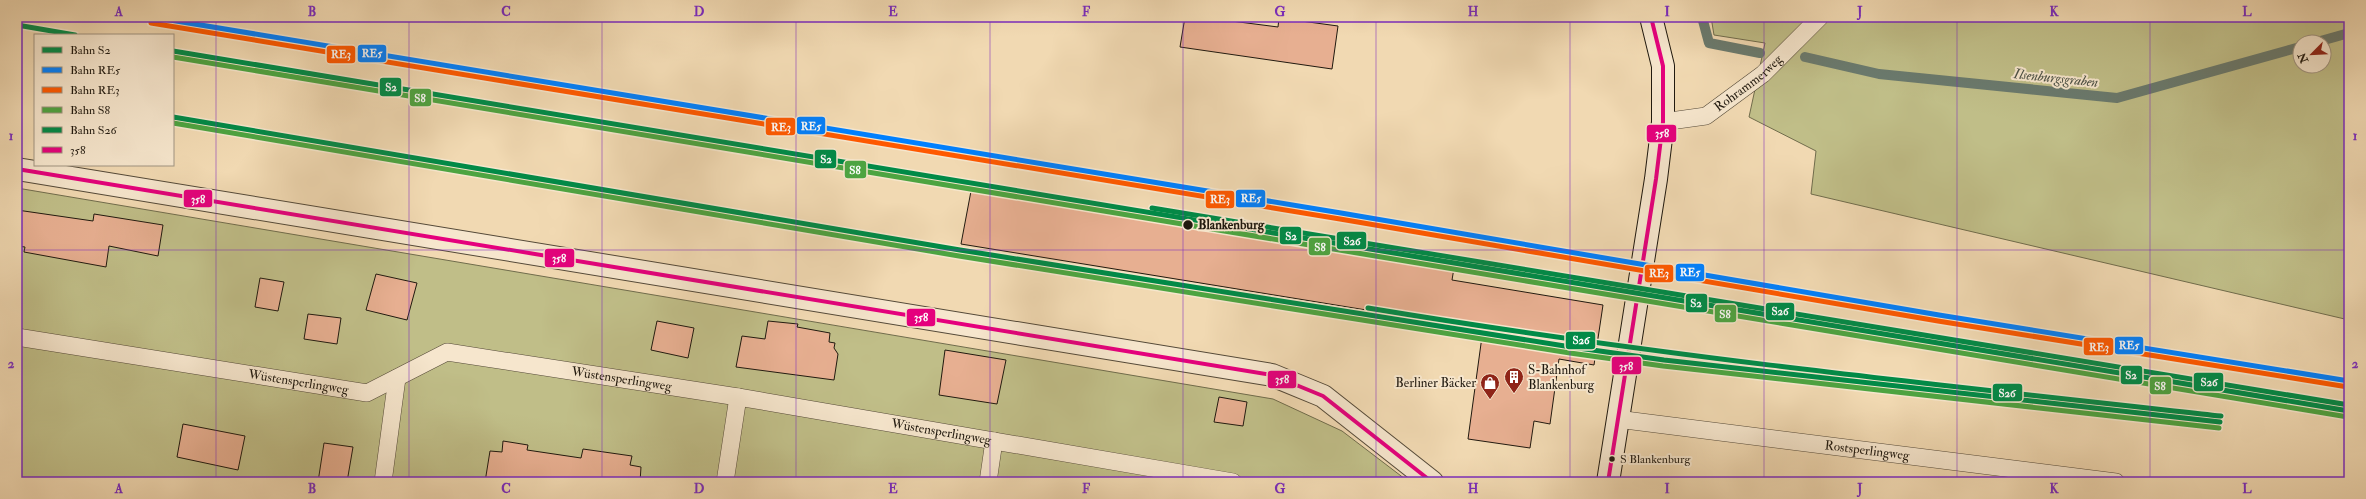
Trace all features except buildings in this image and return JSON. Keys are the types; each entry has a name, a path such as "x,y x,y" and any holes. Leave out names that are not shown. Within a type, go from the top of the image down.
{"street":[{"path":"1608,482 1656,179 1662,122 1663,66 1651,17"},
{"path":"17,169 1272,375 1323,396 1432,482"}],"lane":[{"name":"Rohrammerweg","path":"1662,122 1706,116 1763,74 1820,17"},
{"name":"Wüstensperlingweg","path":"17,337 367,393 447,352 738,397 1233,482"},
{"path":"383,482 397,378"},
{"path":"725,482 738,397"},
{"name":"Rostsperlingweg","path":"1618,419 2116,482"},
{"path":"988,482 994,441"}],"shaded area":[{"path":"1711,17 2349,17 2349,320 1811,194 1816,151 1749,117 1765,43 1714,35"},
{"path":"17,188 1273,399 1342,431 1409,482 17,482"}],"waterway":[{"name":"Ilsenburgsgraben","path":"1702,17 1709,43 1760,53"},
{"name":"Ilsenburgsgraben","path":"2332,38 2349,33"},
{"name":"Ilsenburgsgraben","path":"1805,57 1879,74 2117,98 2292,49"}],"rail line":[{"name":"RE5","path":"152,17 1341,213 1939,315 2349,381"},
{"name":"RE3","path":"151,23 1340,219 1938,321 2348,387"},
{"name":"S2","path":"17,25 69,34"},
{"name":"S2","path":"174,51 2349,411"},
{"name":"S8","path":"174,57 2348,417"},
{"name":"S2","path":"174,117 960,250 1571,347 1664,360 2220,422"},
{"name":"S8","path":"174,123 959,256 1570,353 1663,366 2219,428"},
{"name":"S26","path":"1152,208 2349,405"},
{"name":"S26","path":"1368,308 1474,325 1687,355 1900,381 2221,416"}],"transit line":[{"name":"358","path":"1608,482 1656,179 1663,122 1663,66 1651,17"},
{"name":"358","path":"17,169 1272,375 1323,396 1432,482"}],"place":[{"name":"Blankenburg","path":"1188,225"},
{"name":"S-Bahnhof Blankenburg","path":"1514,394"},
{"name":"Berliner Bäcker","path":"1490,400"},
{"name":"S Blankenburg","path":"1612,459"}]}
